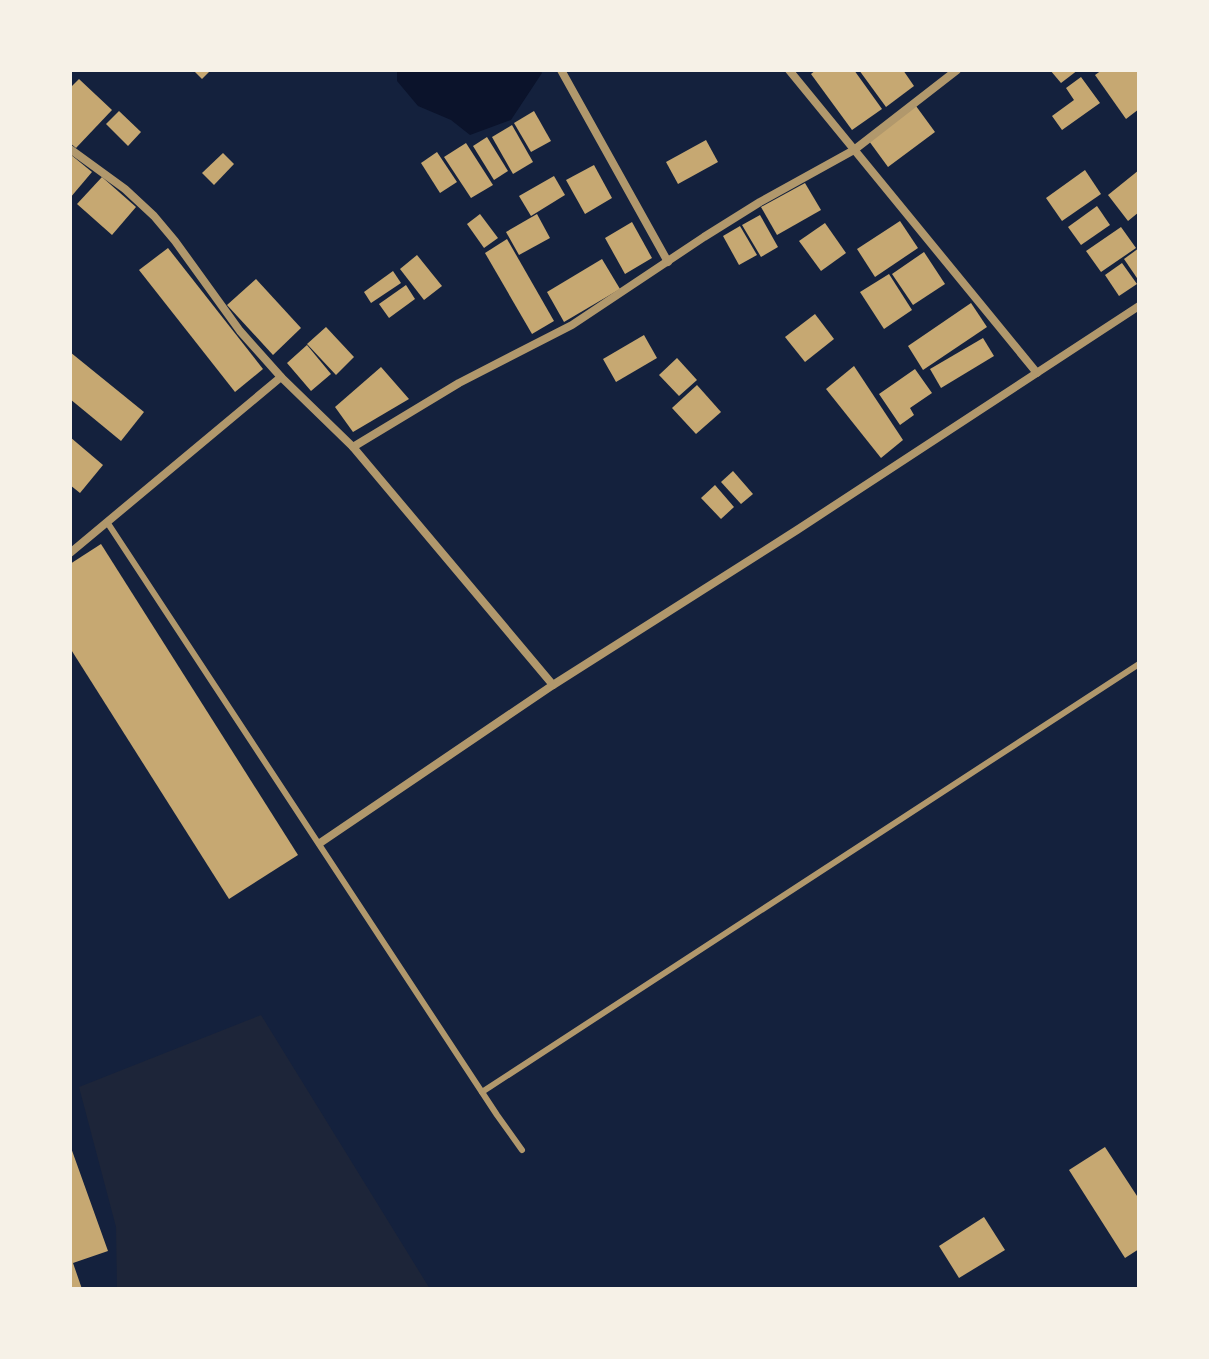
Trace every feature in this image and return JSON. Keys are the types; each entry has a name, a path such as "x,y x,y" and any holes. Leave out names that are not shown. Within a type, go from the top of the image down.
{"street":[{"path":"561,70 668,262"},
{"path":"789,70 1037,373"},
{"path":"353,447 459,383 572,325 760,202 854,150 957,70"},
{"path":"70,149 125,189 154,216 224,312 281,377 353,447 553,685"},
{"path":"320,843 553,685 1139,306"},
{"path":"70,553 281,377"}],"lane":[{"path":"107,522 522,1150"},
{"path":"482,1092 1139,664"}],"shaded area":[{"path":"397,70 540,70 542,73 511,120 470,135 451,120 418,106 397,81"},
{"path":"261,1015 430,1289 117,1289 116,1227 79,1087"}],"building":[{"path":"193,70 211,70 202,79"},
{"path":"816,70 854,70 882,109 852,130 811,74"},
{"path":"859,70 903,70 914,86 886,107"},
{"path":"1050,70 1078,70 1061,83"},
{"path":"1102,70 1139,70 1139,109 1126,119 1095,75"},
{"path":"1081,77 1100,103 1062,130 1052,116 1074,100 1066,88"},
{"path":"79,79 112,110 76,148 70,143 70,88"},
{"path":"916,106 935,132 888,167 869,141"},
{"path":"119,111 141,132 128,146 106,124"},
{"path":"534,111 551,141 531,152 514,123"},
{"path":"512,125 533,162 513,174 492,137"},
{"path":"487,137 508,171 494,180 473,146"},
{"path":"706,140 718,162 678,184 666,162"},
{"path":"466,143 493,185 471,198 444,157"},
{"path":"437,152 457,182 440,193 421,163"},
{"path":"223,153 234,164 214,185 202,173"},
{"path":"70,154 92,172 70,198"},
{"path":"594,165 612,198 585,214 566,180"},
{"path":"1085,170 1101,194 1062,221 1046,198"},
{"path":"1139,170 1139,212 1128,221 1108,195"},
{"path":"554,176 565,195 531,216 519,196"},
{"path":"102,177 136,207 112,235 77,204"},
{"path":"805,183 821,210 777,235 761,207"},
{"path":"1097,206 1110,225 1081,245 1068,227"},
{"path":"480,214 498,238 484,248 467,224"},
{"path":"537,214 550,238 519,255 506,232"},
{"path":"760,215 778,247 761,257 742,225"},
{"path":"900,221 918,248 875,277 857,249"},
{"path":"632,222 652,258 625,274 605,238"},
{"path":"825,223 846,253 821,271 799,241"},
{"path":"740,226 757,255 739,265 723,236"},
{"path":"1121,227 1136,248 1101,272 1086,251"},
{"path":"507,239 554,321 532,334 485,253"},
{"path":"168,248 263,369 235,392 139,270"},
{"path":"1139,248 1139,281 1124,259"},
{"path":"924,252 945,284 913,305 892,274"},
{"path":"417,255 442,286 424,300 400,269"},
{"path":"602,259 620,289 564,322 547,292"},
{"path":"1122,263 1137,284 1119,296 1105,275"},
{"path":"393,271 401,283 371,303 364,292"},
{"path":"889,274 912,310 884,329 860,292"},
{"path":"256,279 301,328 273,355 227,305"},
{"path":"406,285 415,299 389,318 379,304"},
{"path":"971,303 987,327 923,370 908,346"},
{"path":"815,314 834,339 805,362 785,337"},
{"path":"326,327 354,357 336,375 307,344"},
{"path":"644,335 657,358 616,382 603,359"},
{"path":"983,338 994,356 941,388 930,369"},
{"path":"307,345 331,374 311,391 287,363"},
{"path":"70,352 144,412 121,441 70,399"},
{"path":"677,358 697,380 679,396 659,375"},
{"path":"854,366 903,440 881,458 826,389"},
{"path":"381,367 409,399 353,432 335,407"},
{"path":"915,369 932,393 910,408 914,415 900,425 879,394"},
{"path":"697,385 721,412 696,434 672,408"},
{"path":"70,437 103,465 80,493 70,485"},
{"path":"733,471 753,494 741,504 721,482"},
{"path":"715,485 734,507 721,519 701,498"},
{"path":"101,544 298,855 229,899 70,648 70,564"},
{"path":"70,1145 108,1251 73,1263 82,1289 70,1289"},
{"path":"1105,1147 1139,1199 1139,1249 1125,1258 1069,1170"},
{"path":"984,1217 1005,1250 959,1278 939,1246"}]}
